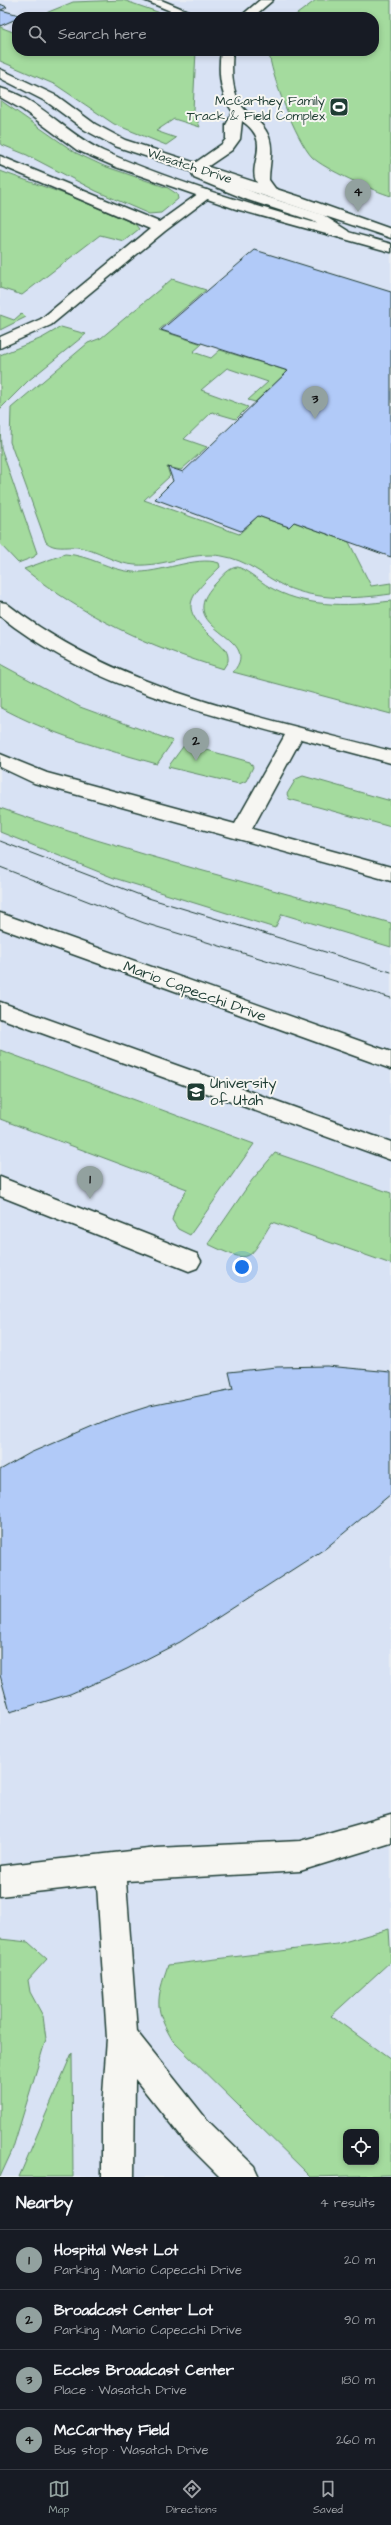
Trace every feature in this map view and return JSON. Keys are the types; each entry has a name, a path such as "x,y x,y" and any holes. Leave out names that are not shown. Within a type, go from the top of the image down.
{"street":[{"path":"150,0 182,12"},
{"path":"252,12 267,0"},
{"path":"227,56 226,76 229,90 239,113 258,126 262,138 266,160 262,180 270,191"},
{"name":"Wasatch Drive","path":"0,73 52,99 90,127 120,143 270,191 391,234"},
{"name":"Wasatch Drive","path":"0,92 28,107 82,146 121,164 241,206 391,248"},
{"path":"239,113 233,126 233,139 227,147 197,168 199,175 253,197 318,218 343,234"},
{"path":"0,160 160,228"},
{"path":"0,343 46,322 160,228 207,194"},
{"path":"0,607 49,642 127,681 203,707 391,757"},
{"path":"240,833 296,732"},
{"path":"0,760 41,778 391,874"},
{"name":"Mario Capecchi Drive","path":"0,920 391,1061"},
{"path":"0,1010 391,1151"},
{"path":"0,1186 189,1261"},
{"path":"0,1881 111,1867 157,1863 300,1856 391,1829"},
{"path":"111,1867 115,1958 122,2038 118,2109 118,2177"},
{"path":"122,2038 197,2132 242,2177"}],"shaded area":[{"name":"University of Utah","path":"0,0 391,0 391,2177 0,2177"}],"green space":[{"path":"123,0 158,12 48,12 73,2"},
{"name":"McCarthey Family Track & Field Complex","path":"316,0 391,0 391,196 362,185 318,162 312,157 299,136 285,106 270,56 379,56 379,12 300,12"},
{"path":"0,27 12,32 12,56 196,56 193,110 200,127 174,119 156,131 176,138 166,145 114,124 56,85 0,61"},
{"path":"0,100 76,153 104,166 168,188 177,194 178,199 161,213 149,214 96,191 27,155 0,144"},
{"path":"0,171 70,196 135,224 139,229 124,241 100,235 22,295 0,288"},
{"path":"172,279 206,290 159,330 202,344 193,352 211,358 220,350 288,371 255,402 248,400 268,382 227,368 201,390 248,407 236,419 212,412 184,439 207,447 181,470 167,467 170,476 144,500 239,534 258,516 289,527 294,522 349,542 371,586 391,583 391,594 337,598 310,594 284,586 247,564 222,556 211,555 189,557 157,564 135,565 120,562 77,547 57,547 46,542 10,442 11,408 88,343 101,338"},
{"path":"22,313 26,317 0,330 0,315 14,320"},
{"path":"61,327 86,334 28,381 0,409 0,355 42,338"},
{"path":"0,426 1,448 37,553 34,557 18,563 0,544"},
{"path":"65,554 82,557 124,571 133,572 143,572 200,561 219,563 220,567 200,588 194,596 191,604 192,612 196,620 222,645 227,652 228,661 223,669 169,651 119,629 71,602 24,569"},
{"path":"238,567 275,590 303,600 332,604 361,604 391,601 391,714 233,672 240,659 238,649 209,622 203,612 205,599 216,583 229,570"},
{"path":"0,664 80,707 173,741 157,764 77,740 19,717 0,707"},
{"path":"185,744 250,762 253,767 246,781 239,784 168,767"},
{"path":"303,776 391,801 391,827 289,799 287,794 296,779"},
{"path":"0,808 48,825 145,855 391,923 391,947 282,914 275,928 114,878 0,832"},
{"path":"0,1050 254,1144 190,1235 178,1229 172,1220 175,1209 187,1189 0,1119"},
{"path":"275,1153 391,1193 391,1264 272,1222 258,1245 248,1256 242,1257 234,1255 208,1244 252,1180"},
{"path":"389,1929 391,1961 331,2016 391,2060 391,2175 311,2177 173,2041 163,2021 159,2004 161,1987 168,1965 337,1944"},
{"path":"0,1939 28,1942 47,1959 28,1980 30,1992 43,2016 46,2039 12,2151 0,2177"},
{"path":"72,2053 73,2177 19,2177"}],"building":[{"path":"0,4 7,7 1,10 12,13 12,21 0,26"},
{"path":"255,250 391,292 391,557 294,522 289,527 258,516 241,531 155,499 173,481 168,467 183,472 288,371 161,330"},
{"path":"327,1366 391,1372 391,1494 326,1548 180,1642 127,1669 70,1694 10,1712 0,1675 0,1470 30,1453 109,1419 150,1406 233,1389 229,1372 277,1367"}],"tram line":[{"path":"0,841 145,897 391,972"},
{"path":"0,867 144,923 391,998"}],"place":[{"name":"McCarthey Family Track & Field Complex","path":"339,107"},
{"name":"McCarthey Field","path":"358,212"},
{"name":"Eccles Broadcast Center","path":"315,419"},
{"name":"Broadcast Center Lot","path":"196,761"},
{"name":"University of Utah","path":"196,1092"},
{"name":"Hospital West Lot","path":"90,1199"}]}
